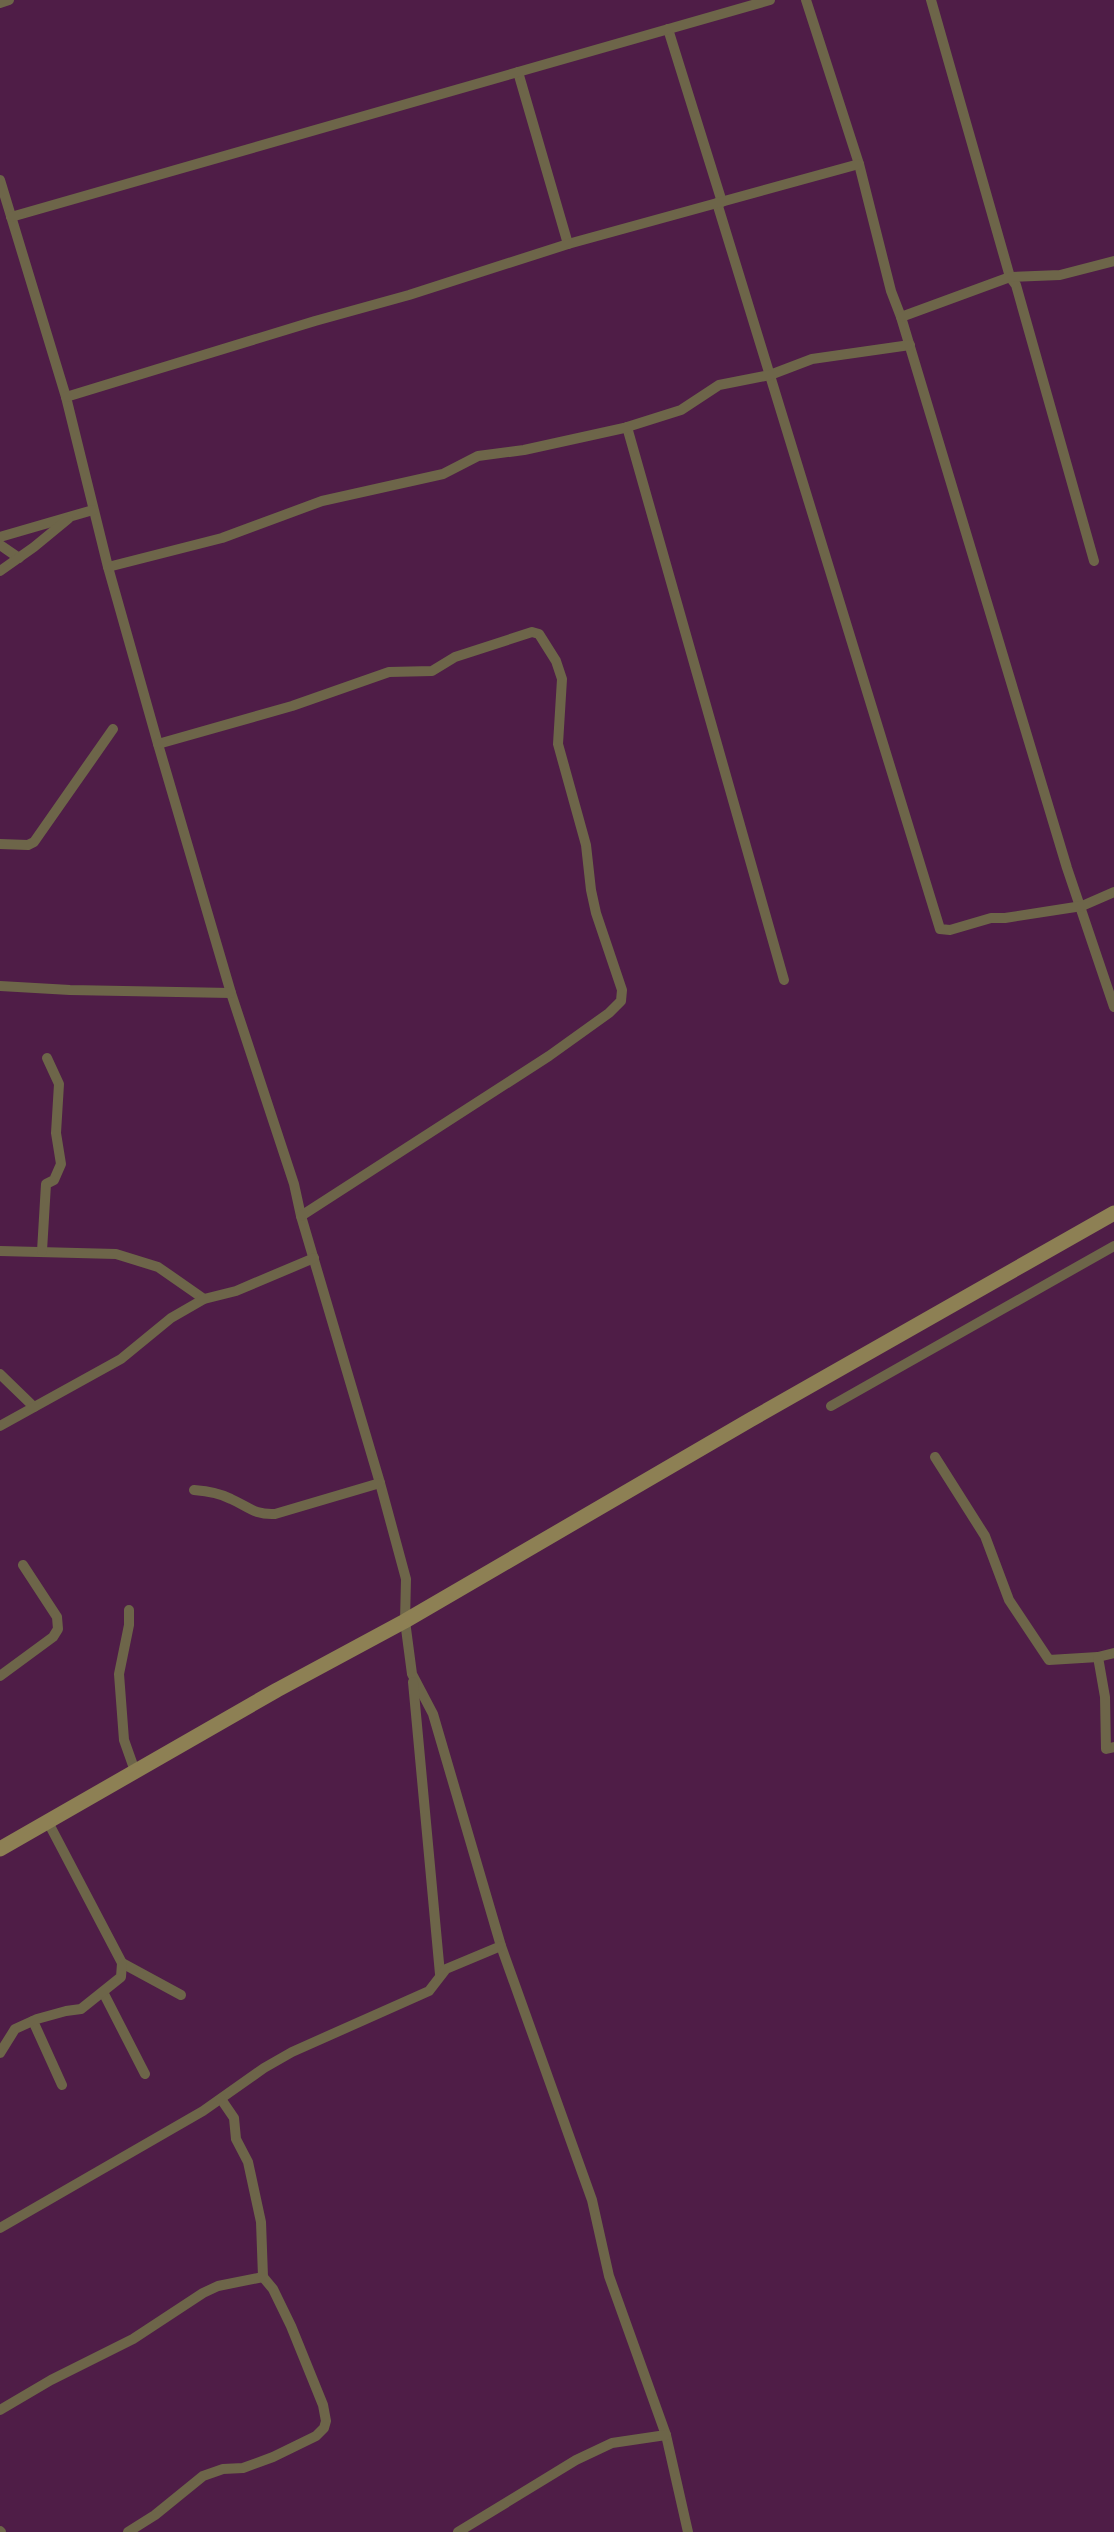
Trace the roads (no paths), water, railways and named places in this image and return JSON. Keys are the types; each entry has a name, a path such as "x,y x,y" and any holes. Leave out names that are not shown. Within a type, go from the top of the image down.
{"street":[{"path":"0,3 9,0"},
{"path":"11,217 770,0"},
{"path":"806,0 859,164 891,291 901,316 1060,845 1114,1007"},
{"path":"931,0 1010,277 1016,285 1094,561"},
{"path":"668,29 770,375 940,929 950,930 991,918 1005,918 1082,906 1114,892"},
{"path":"518,72 568,244"},
{"path":"66,397 315,321 409,295 568,244 859,164"},
{"path":"0,180 66,397 108,567 158,744 231,993 294,1184 301,1216 380,1483 406,1580 405,1621 440,1974"},
{"path":"901,316 1010,277 1060,275 1114,261"},
{"path":"108,567 222,537 322,501 443,474 478,456 524,450 627,427 681,410 719,385 770,375 812,360 909,345"},
{"path":"627,427 784,980"},
{"path":"0,537 93,510"},
{"path":"0,571 70,517"},
{"path":"0,545 19,558"},
{"path":"158,744 292,706 389,672 432,671 455,657 532,632 539,634 559,669 562,679 558,744 586,845 596,914 622,990 621,1001 609,1013 549,1056 301,1216"},
{"path":"0,844 28,845 34,842 113,729"},
{"path":"0,986 70,990 231,993"},
{"path":"42,1251 46,1184 54,1180 61,1164 56,1133 58,1084 47,1058"},
{"path":"0,1849 277,1690 405,1621 740,1426 1114,1213"},
{"path":"831,1406 1114,1246"},
{"path":"0,1251 116,1254 158,1267 204,1299"},
{"path":"0,1426 121,1359 171,1318 204,1299 236,1291 314,1258"},
{"path":"0,1374 34,1407"},
{"path":"936,1457 985,1536 1009,1600 1049,1660 1098,1657 1114,1653"},
{"path":"194,1490 230,1498 254,1513 264,1515 275,1514 380,1483"},
{"path":"0,1676 53,1637 58,1629 57,1617 23,1565"},
{"path":"129,1610 129,1625 119,1674 124,1740 135,1771"},
{"path":"1098,1657 1105,1697 1106,1749 1114,1747"},
{"path":"412,1674 433,1714 501,1946 592,2200 609,2276 666,2435 688,2532"},
{"path":"0,2053 15,2029 66,2011 81,2009 122,1977 122,1963 48,1822"},
{"path":"0,2229 221,2099 264,2068 292,2052 429,1991 446,1969 501,1946"},
{"path":"122,1963 181,1995"},
{"path":"103,1992 145,2074"},
{"path":"33,2021 62,2085"},
{"path":"128,2532 155,2515 203,2476 223,2469 243,2468 273,2457 316,2436 324,2428 325,2411 291,2326 273,2289 263,2277 261,2222 248,2162 236,2139 234,2118 221,2099"},
{"path":"0,2410 51,2380 133,2339 202,2293 218,2286 263,2277"},
{"path":"458,2532 576,2460 612,2443 666,2435"}]}
